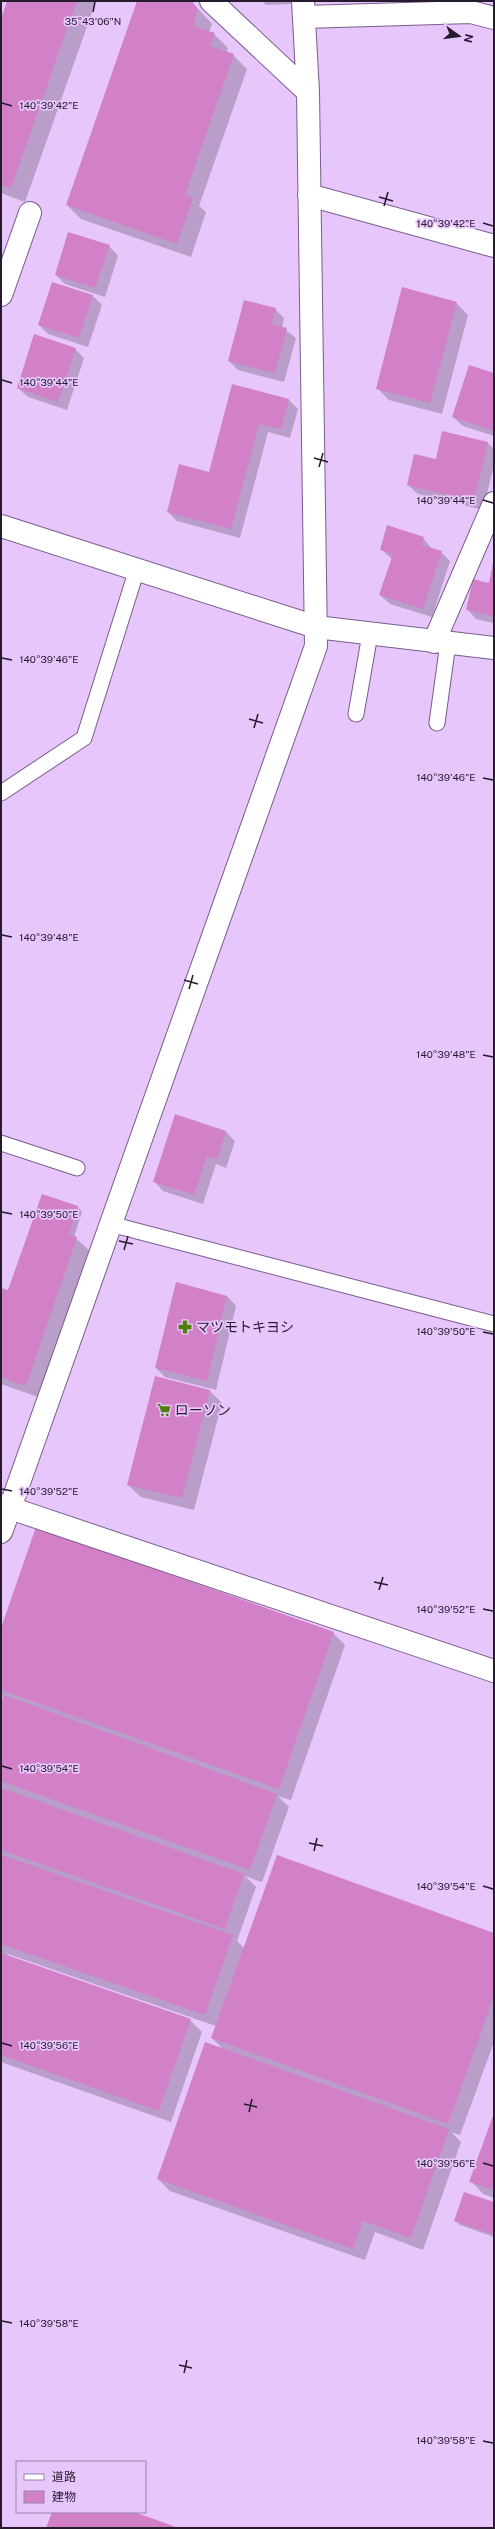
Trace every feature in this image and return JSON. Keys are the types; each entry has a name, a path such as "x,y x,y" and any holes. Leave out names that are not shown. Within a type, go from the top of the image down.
{"street":[{"path":"211,1 308,92"},
{"path":"1,1532 5,1506 110,1224 316,646 308,92 304,9 471,12 494,18"},
{"path":"309,195 494,246"},
{"path":"1,295 30,214"},
{"path":"441,642 494,502"},
{"path":"1,526 137,568 316,627 494,648"},
{"path":"5,1506 494,1671"}],"lane":[{"path":"1,793 84,738 137,568"},
{"path":"356,714 370,634"},
{"path":"437,723 441,642"},
{"path":"1,1143 77,1168"},
{"path":"110,1224 494,1324"}],"building":[{"path":"7,1 77,1 11,188 1,185 1,19"},
{"path":"137,1 192,1 198,10 193,26 215,33 210,46 234,54 185,195 193,198 177,244 66,205"},
{"path":"68,232 110,245 95,288 55,275"},
{"path":"52,282 93,295 79,338 38,325"},
{"path":"402,287 457,302 430,403 376,389"},
{"path":"244,300 276,308 272,324 287,328 275,373 228,361"},
{"path":"34,334 76,348 58,402 17,388"},
{"path":"469,365 494,373 494,431 452,417"},
{"path":"232,384 289,399 281,429 259,424 231,529 167,512 179,464 209,472"},
{"path":"442,431 488,442 474,501 407,485 414,454 436,459"},
{"path":"387,525 424,537 421,545 442,551 423,609 379,595 393,554 380,550"},
{"path":"493,563 494,616 466,610 473,579 489,583"},
{"path":"175,1114 226,1131 217,1159 207,1156 194,1195 153,1182"},
{"path":"42,1194 78,1206 69,1234 77,1237 26,1386 1,1377 1,1288 8,1290"},
{"path":"176,1282 227,1296 207,1381 155,1368"},
{"path":"155,1376 210,1390 182,1498 127,1485"},
{"path":"36,1527 334,1632 279,1789 1,1690 1,1628"},
{"path":"4,1695 277,1794 250,1870 1,1781 1,1704"},
{"path":"1,1788 244,1874 225,1929 1,1850"},
{"path":"1,1855 233,1935 205,2015 1,1944"},
{"path":"277,1855 494,1933 494,1996 448,2124 211,2038"},
{"path":"1,1953 191,2019 159,2111 1,2055"},
{"path":"205,2042 449,2129 411,2238 363,2221 353,2249 157,2179"},
{"path":"494,2113 494,2190 469,2182"},
{"path":"464,2192 494,2202 494,2235 454,2221"},
{"path":"52,2513 137,2513 179,2528 46,2528"}],"place":[{"name":"マツモトキヨシ","path":"185,1327"},
{"name":"ローソン","path":"164,1410"}]}
